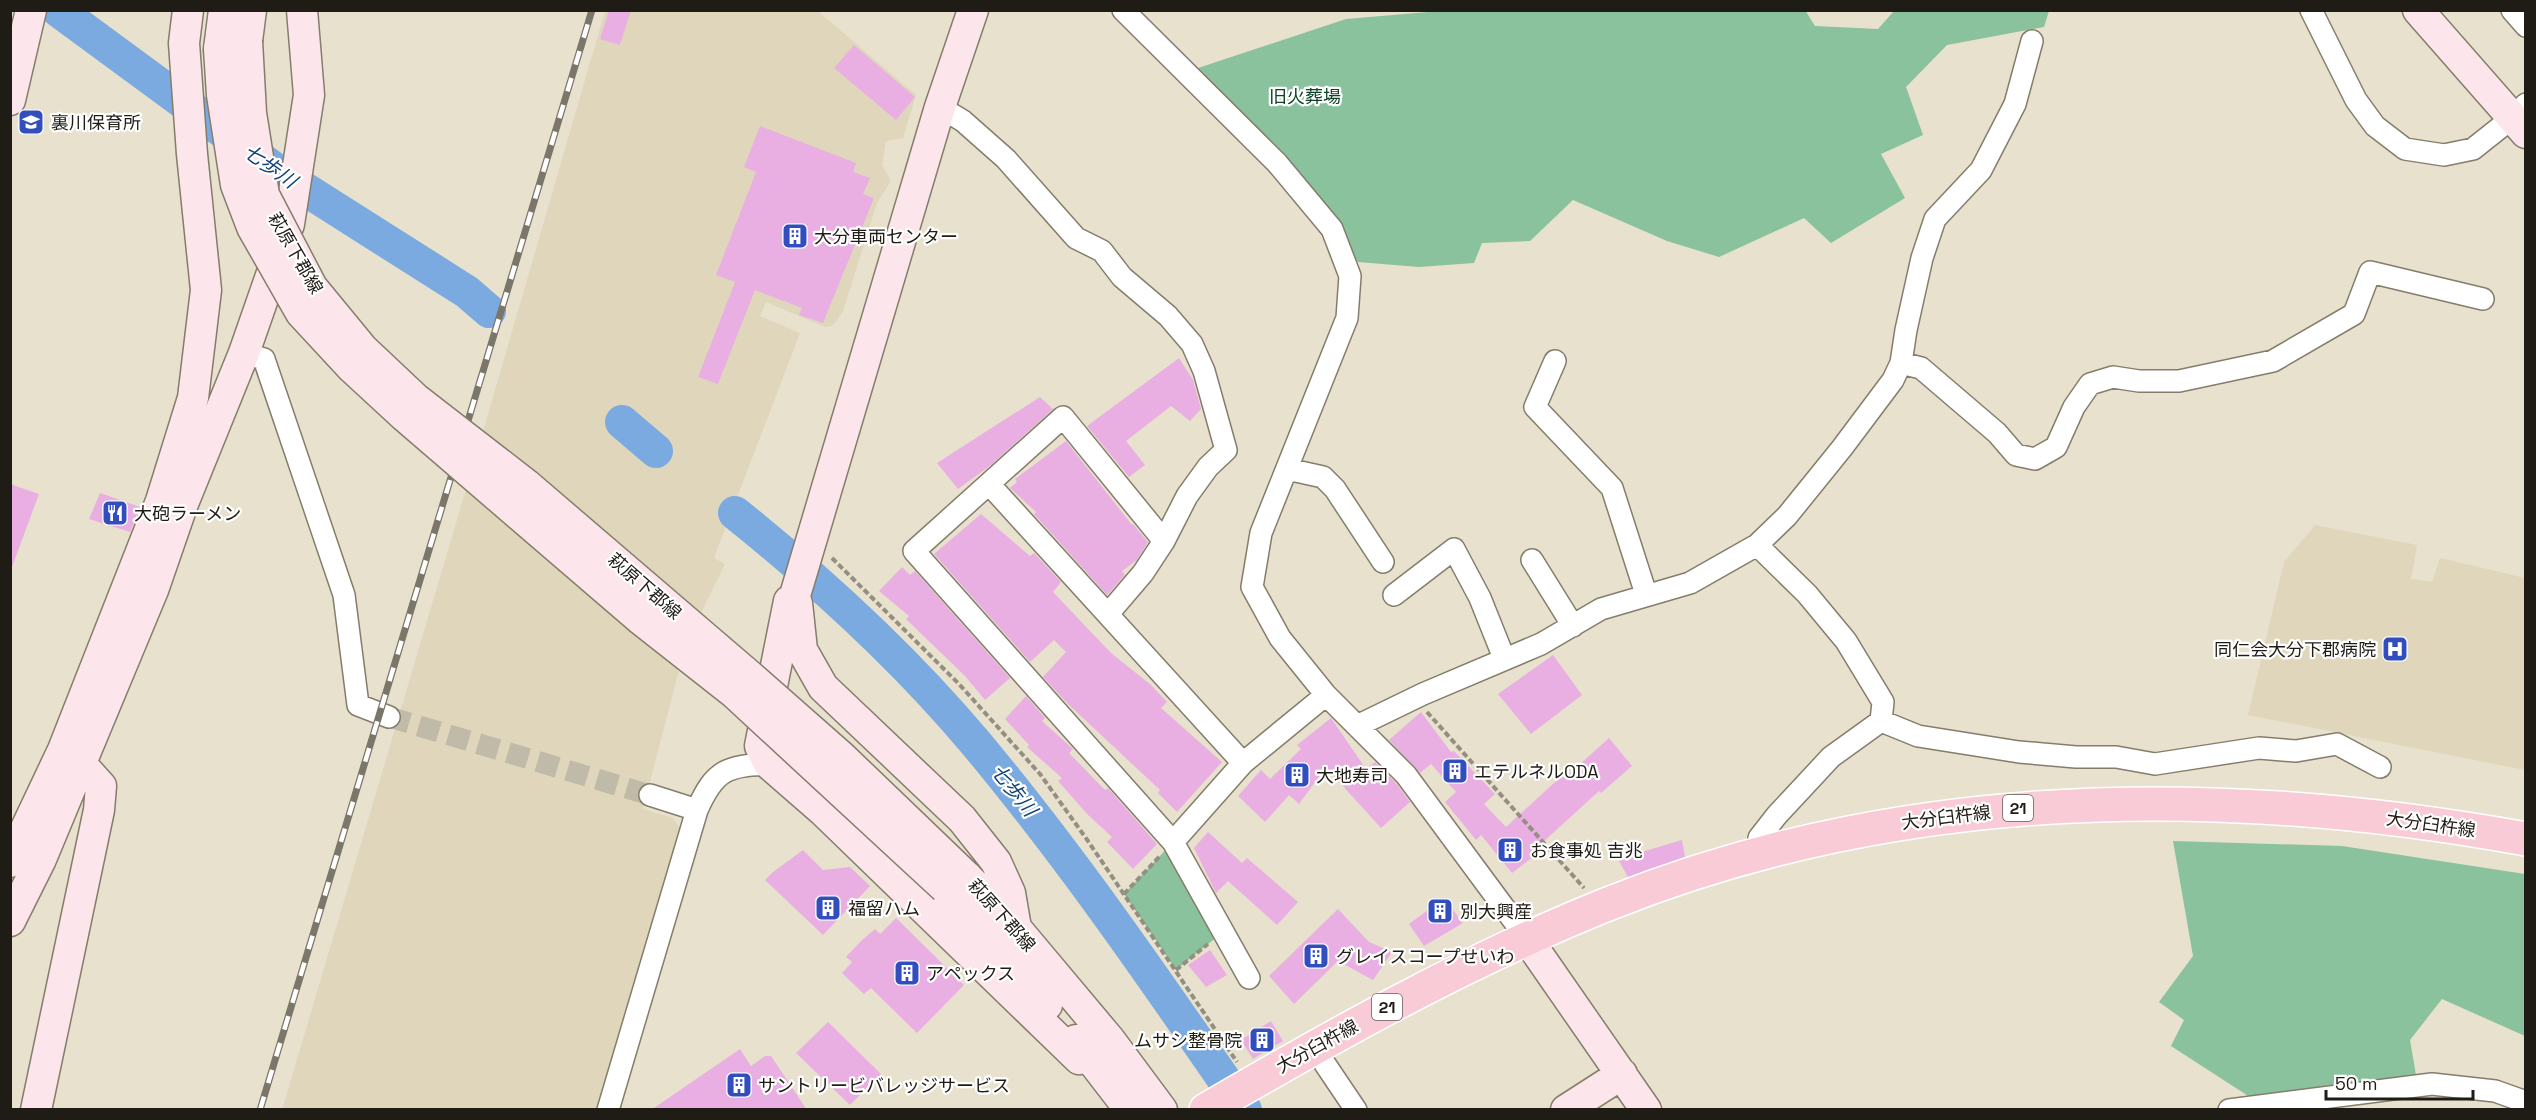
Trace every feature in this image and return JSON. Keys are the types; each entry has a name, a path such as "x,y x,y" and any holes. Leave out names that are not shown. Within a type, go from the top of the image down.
{"main road":[{"name":"大分臼杵線","path":"1252,1091 1404,998 1608,904 1757,856 1819,839 1898,823 2041,806 2132,803 2239,805 2427,822 2526,839"},
{"name":"大分臼杵線","path":"1208,1108 1325,1064 1458,985 1528,940"}],"street":[{"path":"10,921 41,859 72,757 161,501 193,398 206,290 192,154 184,43 188,10"},
{"name":"萩原下郡線","path":"224,10 233,45"},
{"name":"萩原下郡線","path":"251,10 233,45 222,95 236,185 252,227 301,312 352,368 404,416 640,619 734,693 956,882 1016,928 1110,1040 1161,1110"},
{"path":"10,862 72,757 153,590 182,506 244,353 289,224 309,95 302,10"},
{"path":"793,602 940,107 973,10"},
{"path":"1123,10 1277,163 1332,229 1350,276 1347,318 1261,533 1252,587 1280,638 1326,695 1406,775 1528,940 1646,1110"},
{"path":"2311,10 2356,100 2375,126 2405,149 2444,155 2473,149 2521,118 2418,10"},
{"path":"2512,10 2526,26"},
{"path":"10,100 24,14"},
{"path":"1357,726 1415,697 1541,644 1601,609 1690,583 1757,545 1787,516 1893,380 1901,363 1922,258 1935,219 1981,170 2015,104 2032,41"},
{"path":"940,107 963,121 1006,159 1076,238 1102,251 1122,277 1168,316 1192,344 1204,371 1226,450 1208,467 1187,496 1164,542 1143,573 1108,614"},
{"path":"1901,363 1921,368 1998,433 2016,455 2035,459 2056,447 2074,407 2090,384 2114,377 2139,381 2178,381 2273,361 2354,314 2370,272 2483,299"},
{"path":"244,353 264,359 344,595 358,705 389,717"},
{"path":"1555,362 1535,407 1612,488 1646,594"},
{"path":"1164,542 1063,417 914,551 1173,842 1249,978"},
{"path":"1287,469 1323,477 1335,489 1383,562"},
{"path":"989,484 1243,763"},
{"path":"1757,545 1807,594 1846,641 1883,702 1881,721 1831,757 1777,815 1759,838 1757,856"},
{"path":"1395,595 1454,549 1480,598 1504,658"},
{"path":"1532,560 1573,626"},
{"path":"1016,928 1010,893 996,862 969,828 823,687 801,650 797,603 789,601 760,746 769,764 823,812 1079,1059 1088,1056"},
{"path":"1173,842 1243,763 1326,695"},
{"path":"1881,721 1918,736 1996,748 2076,757 2116,757 2155,764 2259,748 2296,752 2337,744 2380,767"},
{"path":"36,1110 99,810 101,786 72,757"},
{"path":"608,1110 697,810 712,783 723,772 738,765 769,764"},
{"path":"650,795 697,810"},
{"name":"萩原下郡線","path":"956,882 1038,994 1130,1110"},
{"path":"1325,1064 1356,1110"},
{"path":"1566,1110 1622,1074"},
{"path":"2229,1110 2432,1084 2495,1091 2526,1102"}],"path":[{"path":"832,558 959,684 1040,774 1176,970 1252,1091"},
{"path":"1415,697 1587,891"},
{"path":"1124,894 1173,842"},
{"path":"1176,970 1223,932"}],"shaded area":[{"path":"605,11 818,11 916,95 903,138 886,141 882,165 891,181 877,203 843,311 836,322 825,327 766,302 760,316 800,333 714,558 725,564 686,643 643,809 673,818 680,828 596,1109 282,1110 475,459"},
{"name":"同仁会大分下郡病院","path":"2315,525 2417,545 2411,579 2432,582 2440,558 2525,578 2525,770 2248,715 2284,562"}],"green space":[{"name":"旧火葬場","path":"1805,10 1815,26 1878,29 1894,11 2049,11 2044,27 1947,45 1906,87 1923,135 1881,154 1905,198 1831,243 1804,218 1719,257 1667,241 1573,200 1530,241 1482,243 1474,263 1419,267 1358,262 1322,200 1198,68 1346,19 1440,11"},
{"path":"2173,841 2342,846 2525,874 2525,1036 2442,999 2410,1040 2417,1081 2256,1101 2171,1046 2184,1020 2159,1002 2193,956"},
{"path":"1173,842 1223,932 1176,970 1124,894"}],"building":[{"path":"609,10 631,10 620,45 600,39"},
{"path":"854,45 915,97 896,120 834,68"},
{"name":"大分車両センター","path":"760,126 856,163 853,172 870,178 863,194 874,198 823,323 799,315 802,308 755,290 718,384 698,377 735,282 716,275 756,172 744,167"},
{"path":"1179,358 1193,380 1201,409 1190,421 1171,406 1126,441 1145,465 1129,477 1087,426"},
{"path":"1040,397 1053,409 991,465 958,489 937,463"},
{"path":"1066,441 1148,542 1137,560 1122,571 1125,575 1107,595 1034,514 1036,512 1010,488 1017,482 1015,479"},
{"path":"10,484 39,494 12,567 10,567"},
{"name":"大砲ラーメン","path":"100,493 140,507 130,532 89,519"},
{"path":"981,514 1030,556 1034,553 1061,582 1053,592 1111,653 1151,685 1167,702 1161,708 1222,762 1177,812 1158,793 1160,790 1068,704 1043,677 1066,652 1054,640 1030,662 934,554"},
{"path":"902,567 910,575 915,571 1010,678 985,700 965,676 906,619 909,616 879,591"},
{"path":"1553,655 1582,695 1531,734 1498,694"},
{"path":"1026,696 1045,718 1042,721 1073,749 1069,753 1105,790 1108,788 1157,844 1133,869 1107,842 1112,837 1088,815 1058,781 1062,778 1027,747 1029,745 1005,719"},
{"path":"1421,712 1451,752 1454,751 1495,794 1484,804 1506,827 1565,773 1568,775 1609,738 1632,766 1601,793 1599,791 1530,854 1533,857 1512,873 1481,835 1476,840 1445,802 1456,792 1431,764 1420,773 1389,740"},
{"path":"1331,718 1366,769 1375,762 1396,783 1410,802 1381,828 1331,773 1328,775 1324,770 1299,804 1289,795 1265,822 1238,796 1261,770 1270,779 1301,749 1297,745"},
{"path":"1208,832 1242,863 1247,858 1298,902 1277,925 1228,881 1216,893 1194,848"},
{"path":"1682,840 1685,857 1628,877 1618,859"},
{"name":"福留ハム","path":"803,850 823,870 850,867 870,886 823,935 765,880"},
{"name":"別大興産","path":"1444,898 1463,923 1424,946 1409,924"},
{"name":"グレイスコープせいわ","path":"1338,909 1369,942 1392,952 1373,980 1338,961 1294,1004 1269,976"},
{"name":"アペックス","path":"896,918 964,985 917,1033 871,988 864,994 842,973 852,962 846,957 861,941 875,929 880,934"},
{"path":"1210,950 1227,975 1206,987 1188,965"},
{"name":"ムサシ整骨院","path":"1271,1021 1283,1041 1253,1059 1241,1040"},
{"path":"828,1022 881,1074 850,1105 796,1053"},
{"name":"サントリービバレッジサービス","path":"740,1049 751,1066 765,1056 771,1056 807,1110 651,1110"}],"waterway":[{"name":"七歩川","path":"58,10 281,174 467,292 489,311"},
{"name":"七歩川","path":"622,422 656,451"},
{"name":"七歩川","path":"735,513 860,621 919,680 974,741 1080,876 1245,1110"}],"tunnel":[{"path":"389,717 650,795"}],"railway":[{"path":"260,1110 592,10"}],"place":[{"name":"裏川保育所","path":"31,122"},
{"name":"大分車両センター","path":"795,236"},
{"name":"大砲ラーメン","path":"115,513"},
{"name":"同仁会大分下郡病院","path":"2395,649"},
{"name":"エテルネルODA","path":"1455,771"},
{"name":"大地寿司","path":"1297,775"},
{"name":"お食事処 吉兆","path":"1510,850"},
{"name":"福留ハム","path":"828,908"},
{"name":"別大興産","path":"1440,911"},
{"name":"グレイスコープせいわ","path":"1316,956"},
{"name":"アペックス","path":"907,973"},
{"name":"ムサシ整骨院","path":"1262,1040"},
{"name":"サントリービバレッジサービス","path":"739,1085"}]}
